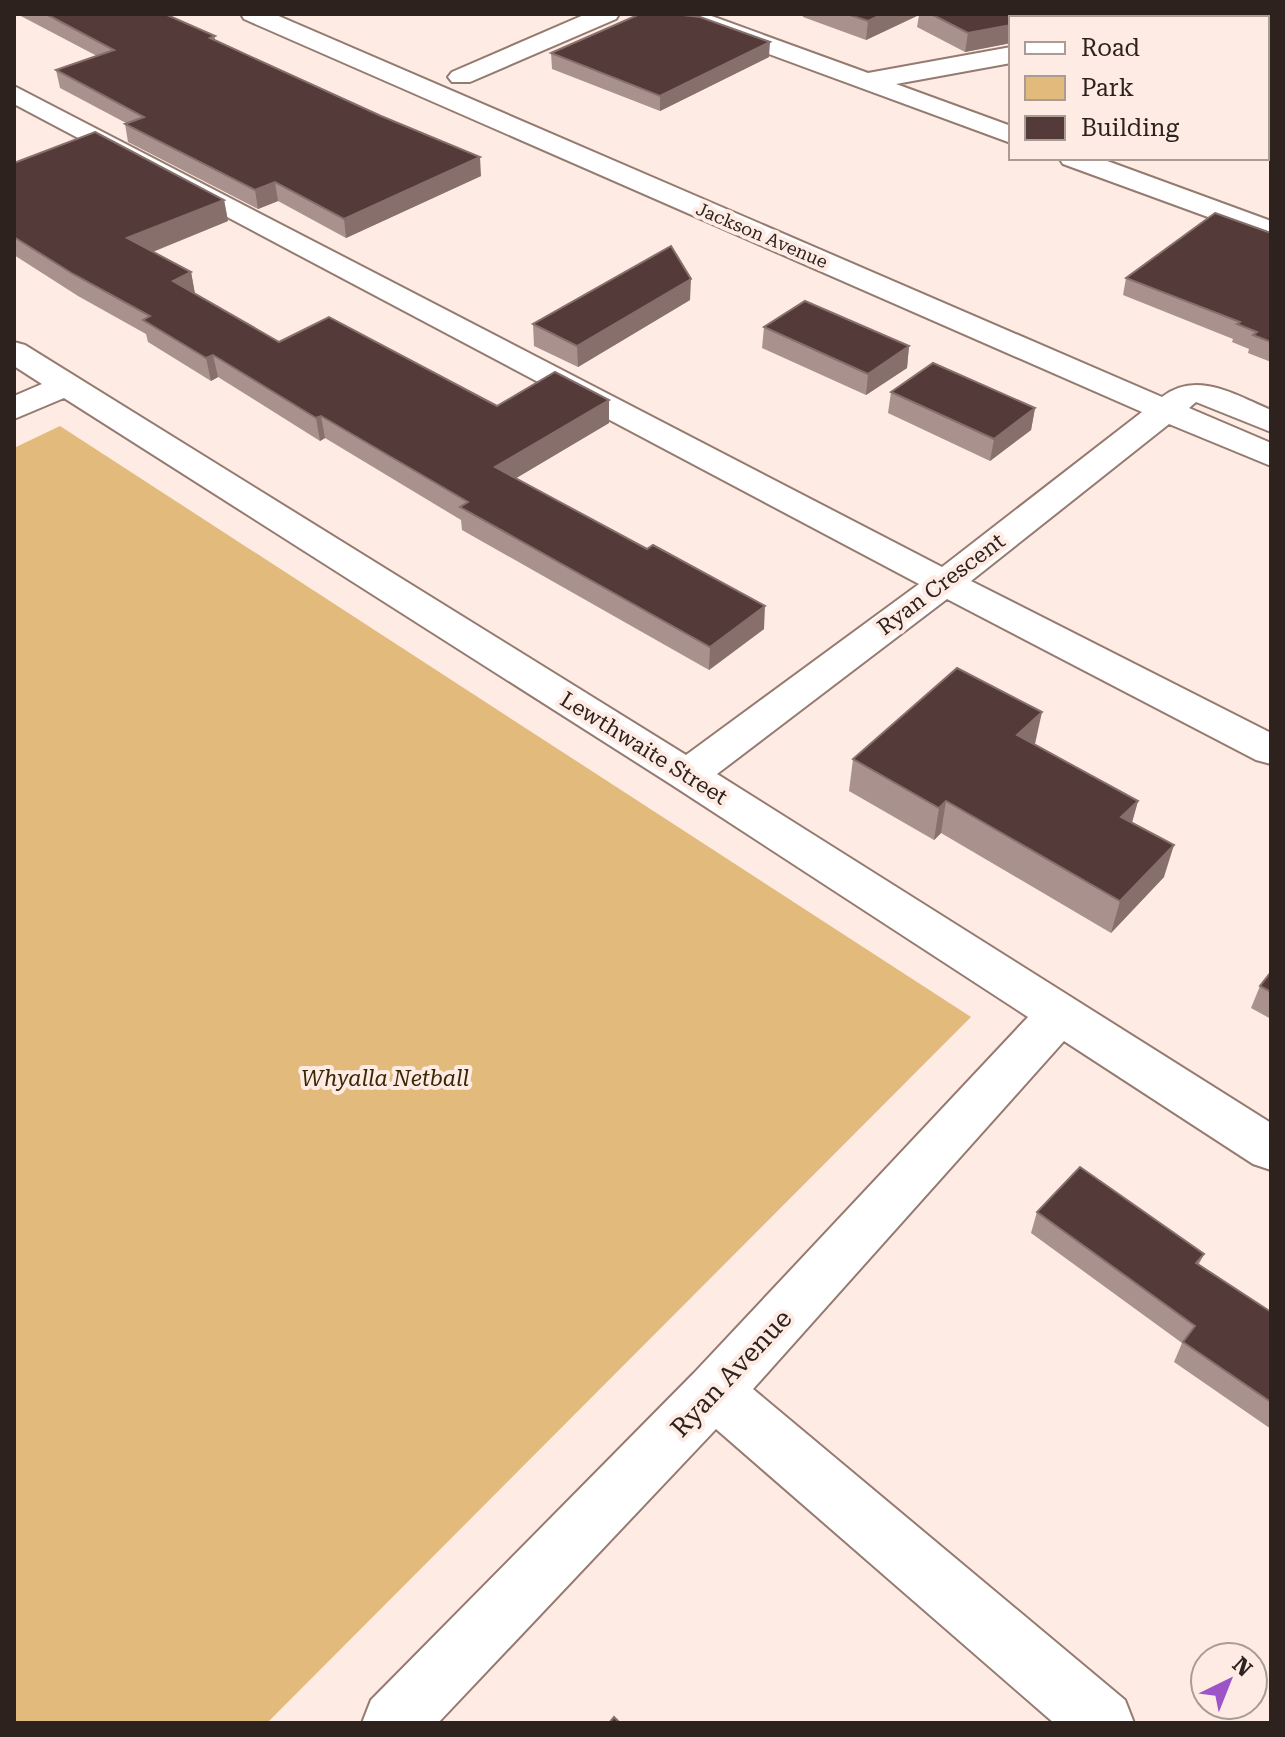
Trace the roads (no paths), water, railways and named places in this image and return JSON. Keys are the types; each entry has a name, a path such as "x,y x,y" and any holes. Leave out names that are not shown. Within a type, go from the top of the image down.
{"street":[{"name":"Jackson Avenue","path":"253,14 1174,392 1271,422"},
{"name":"Jackson Avenue","path":"313,14 948,286"},
{"path":"461,77 607,14"},
{"path":"683,14 1009,134"},
{"path":"866,82 1009,55"},
{"path":"14,94 945,583 1271,750"},
{"path":"1078,160 1271,231"},
{"name":"Lewthwaite Street","path":"14,352 687,775 1271,1149"},
{"path":"14,409 65,385"},
{"name":"Jackson Avenue","path":"1174,392 1271,456"},
{"name":"Ryan Crescent","path":"687,775 945,583 1174,392"},
{"name":"Ryan Avenue","path":"394,1723 714,1392 1059,1015"},
{"path":"714,1392 1102,1723"}],"park label":[{"name":"Whyalla Netball","path":"385,1078"}]}
